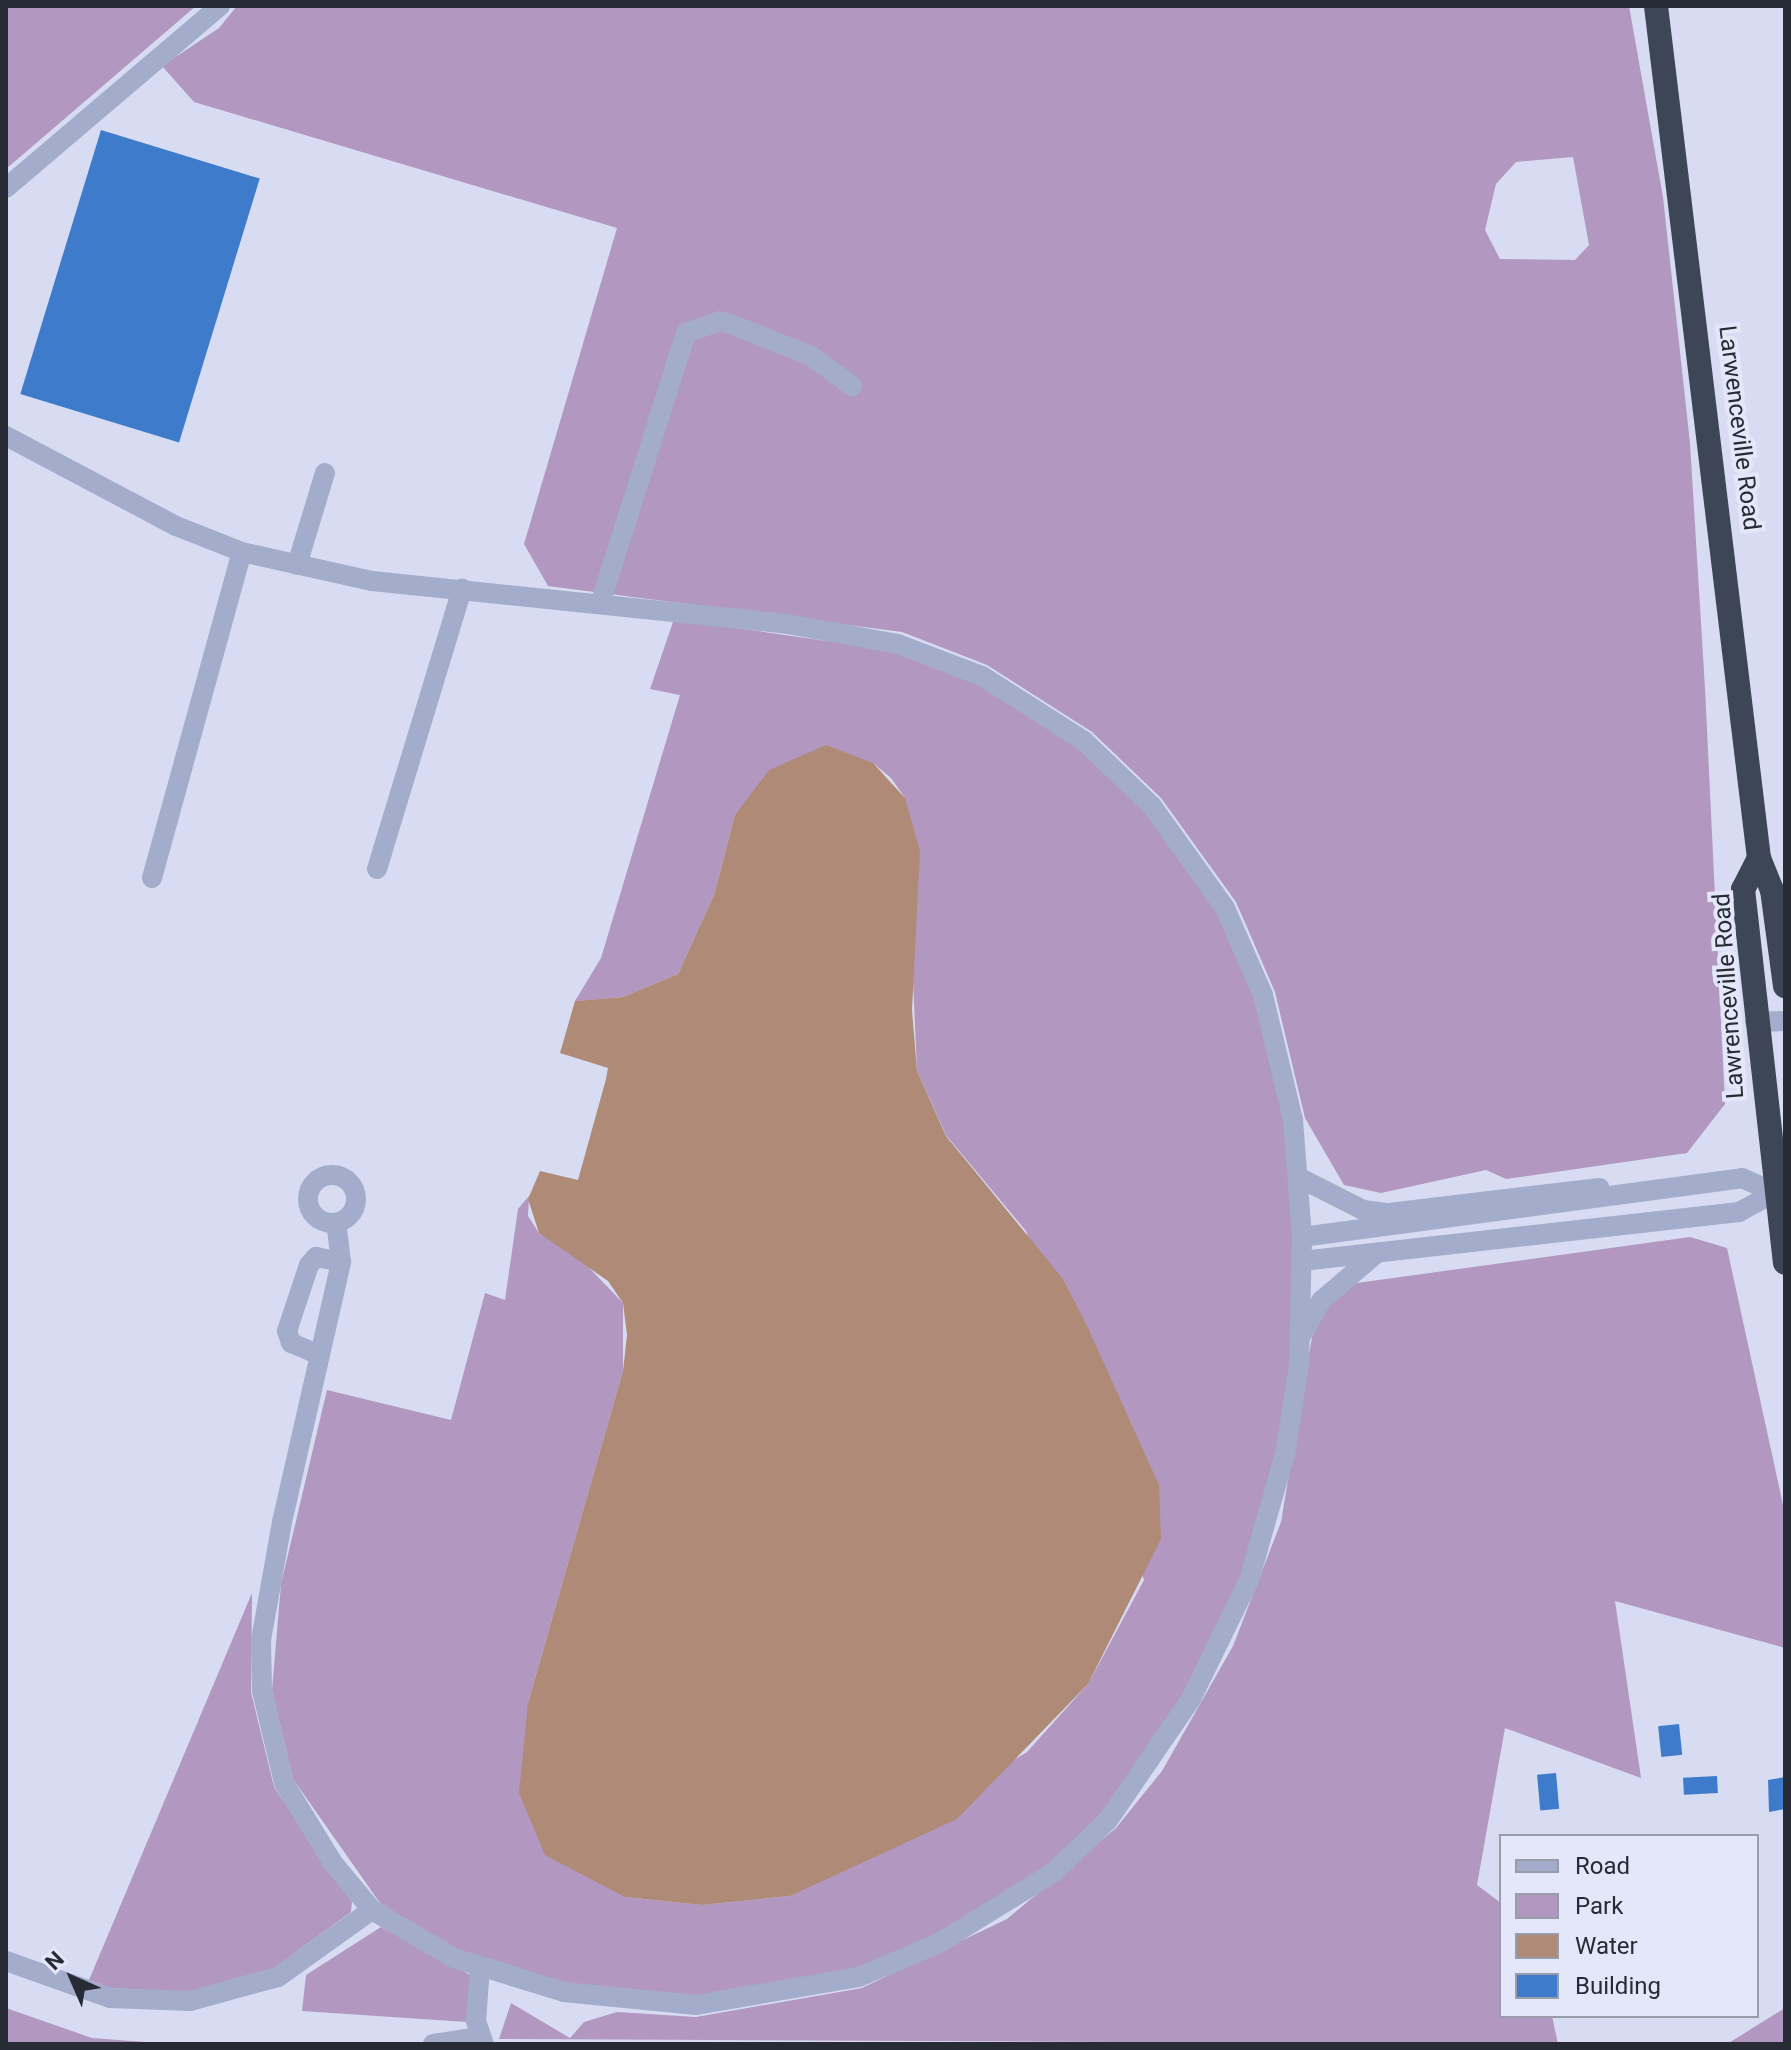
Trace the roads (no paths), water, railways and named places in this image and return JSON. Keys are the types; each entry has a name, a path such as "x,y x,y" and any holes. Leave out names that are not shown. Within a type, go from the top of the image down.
{"highway":[{"name":"Larwenceville Road","path":"1656,6 1759,858"},
{"name":"Lawrenceville Road","path":"1759,858 1772,890 1785,986"},
{"name":"Lawrenceville Road","path":"1759,858 1743,889 1755,1022 1785,1263"}],"street":[{"path":"6,188 220,6"},
{"path":"600,604 686,333 720,321 811,356 852,386"},
{"path":"6,436 148,512 242,552 297,565 898,644 982,676 1084,741 1152,806 1225,908 1267,1008 1298,1177 1302,1237 1300,1337 1269,1518 1223,1641 1153,1764 1054,1872 939,1943 859,1977 771,1997 696,2005 618,2001 480,1968 372,1910 284,1783 262,1691 261,1640 315,1353 341,1262 336,1223"},
{"path":"297,565 325,473"},
{"path":"152,878 242,552"},
{"path":"377,869 462,589"},
{"path":"1755,1022 1785,1021"},
{"path":"1298,1177 1363,1210 1389,1213 1549,1190 1613,1192"},
{"path":"1302,1237 1613,1192 1742,1178 1776,1188"},
{"path":"1302,1261 1617,1222 1739,1212 1776,1188"},
{"path":"1613,1192 1617,1222"},
{"path":"1443,1219 1446,1244"},
{"path":"1300,1337 1322,1300 1378,1253"},
{"path":"315,1353 291,1343 287,1331 309,1265 316,1257 341,1262"},
{"path":"6,1961 110,1998 190,2001 278,1977 372,1910"},
{"path":"433,2044 482,2040 480,1968"}],"water":[{"path":"826,745 873,763 905,798 920,851 912,1010 917,1071 946,1136 1063,1279 1159,1485 1161,1539 1088,1684 957,1819 790,1896 702,1905 625,1897 545,1855 519,1793 528,1703 623,1371 627,1335 623,1303 608,1281 539,1233 528,1199 540,1171 578,1180 606,1079 608,1068 560,1053 575,1001 623,997 678,974 714,895 735,815 769,770"}]}
